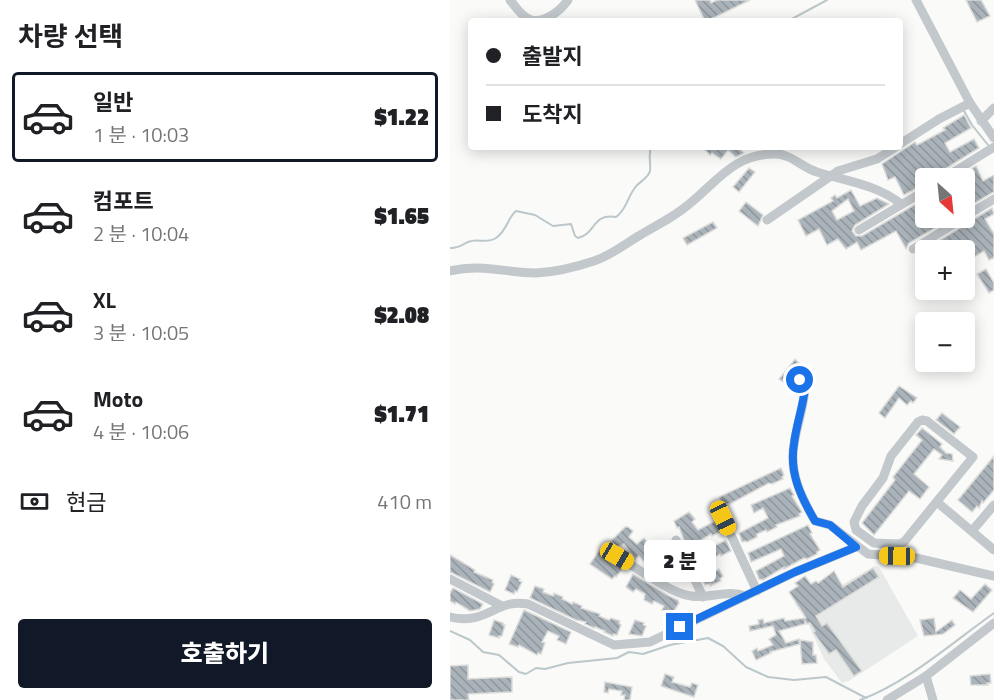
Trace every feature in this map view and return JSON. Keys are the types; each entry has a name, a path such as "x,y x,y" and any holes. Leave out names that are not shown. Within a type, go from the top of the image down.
{"street":[{"path":"510,0 527,18"},
{"path":"542,18 553,15 567,0"},
{"path":"916,0 970,103 994,138"},
{"path":"903,142 970,103"},
{"path":"981,121 994,108"},
{"path":"961,168 992,149"},
{"path":"767,220 838,171 877,159 891,150"},
{"path":"450,271 477,267 542,272 565,269 606,256 687,207 737,162 754,157 778,154 815,172 832,175 889,194 902,204"},
{"path":"859,230 915,196"},
{"path":"975,211 994,200"},
{"path":"913,249 946,228"},
{"path":"800,380 805,388 793,446 793,474 815,521 830,525 868,554 916,558 994,576"},
{"path":"922,420 927,421 973,457 937,502 904,542 899,544 874,543 856,530 854,522 862,506 883,478 891,456 922,420"},
{"path":"937,502 994,550"},
{"path":"972,531 994,505"},
{"path":"723,518 757,591"},
{"path":"676,540 704,597"},
{"path":"450,617 473,620 502,606 518,602 528,604 614,645 650,642 821,560 856,547"},
{"path":"617,556 683,595 704,597 735,592 747,596"},
{"path":"450,579 502,606"},
{"path":"887,700 926,676 994,624"},
{"path":"926,676 933,700"}],"shaded area":[{"path":"875,566 879,567 918,636 849,681 842,683 824,659 805,617 795,604 807,597 811,602"}],"building":[{"path":"695,0 710,0 711,3 717,0 750,0 713,18 704,18"},
{"path":"966,0 981,0 990,16 977,22"},
{"path":"964,115 971,128 945,143 950,152 974,139 979,148 946,168 915,168 915,189 904,195 895,177 888,180 882,164 915,142 917,145 945,130 943,128"},
{"path":"705,150 728,150 721,159 712,153 710,155"},
{"path":"728,150 740,150 744,153 736,157"},
{"path":"976,166 983,181 994,175 994,192 975,203 975,168 973,168"},
{"path":"749,168 755,172 739,192 733,187"},
{"path":"851,190 860,206 877,198 889,204 855,225 852,231 856,236 862,236 915,205 915,228 935,228 909,243 906,249 896,231 861,250 857,242 846,249 838,239 827,245 819,229 806,236 798,220 833,201 831,198 835,195 837,198","holes":["848,199 854,211 837,220 832,211"]},
{"path":"746,202 763,215 758,226 739,211"},
{"path":"992,208 994,214 985,219 994,234 994,258 989,260 984,251 975,256 975,240 940,240 960,228 975,228 975,218"},
{"path":"713,222 717,228 687,245 683,238"},
{"path":"986,269 994,283 994,290 989,293 977,274"},
{"path":"795,359 801,365 786,384 779,379"},
{"path":"899,386 917,398 913,403 911,401 907,405 899,398 885,418 879,413"},
{"path":"942,413 960,427 954,434 936,420"},
{"path":"922,428 942,444 940,447 946,453 952,454 953,461 939,459 942,455 934,449 914,474 929,487 920,499 909,491 874,535 862,523 895,480 893,477 922,440 916,435"},
{"path":"994,456 994,490 983,503 982,501 979,508 977,506 972,512 958,500"},
{"path":"781,468 783,479 769,483 728,505 723,505 719,498 721,496"},
{"path":"790,488 802,512 800,516 776,525 777,527 767,532 766,530 757,534 757,537 747,542 742,542 739,533 768,518 763,508 754,513 751,505"},
{"path":"689,512 695,519 692,522 698,530 717,520 722,531 712,536 711,534 691,546 686,545 674,521"},
{"path":"808,525 812,533 810,534 820,550 817,554 784,569 784,567 763,580 759,579 756,571 784,556 781,549 751,562 748,553"},
{"path":"625,527 633,531 629,537 637,544 644,538 649,544 647,548 654,555 660,549 668,558 659,563 663,571 679,563 680,570 672,578 671,576 667,579 655,567 651,570 639,556 635,559 624,544 617,547 611,541"},
{"path":"726,540 731,551 721,556 720,554 700,566 695,565 693,556"},
{"path":"600,549 623,568 612,579 590,564"},
{"path":"450,555 475,570 474,572 493,580 494,584 490,592 450,572"},
{"path":"873,568 879,577 816,616 822,626 827,623 862,671 854,676 836,650 829,654 813,632 815,631 810,623 807,624 805,621 805,624 779,631 786,643 799,639 800,644 770,652 756,660 752,651 773,645 769,639 776,635 773,626 750,631 749,626 759,624 758,620 763,619 764,623 784,618 785,621 806,618 789,592 798,586 795,583 805,576 811,584 816,581 818,583 834,571 843,587"},
{"path":"719,569 723,576 721,581 710,586 710,584 705,585 701,578"},
{"path":"633,574 678,600 679,603 673,613 669,615 662,610 664,606 654,601 652,604 644,600 645,594 636,589 633,592 626,587"},
{"path":"511,575 522,582 514,594 505,590"},
{"path":"985,584 992,590 973,612 953,598 960,590 971,599"},
{"path":"535,586 544,589 543,592 553,596 554,593 572,604 573,602 582,606 581,608 600,614 599,616 620,621 621,625 617,635 613,636 594,628 585,624 586,622 576,620 530,598"},
{"path":"453,588 483,604 480,609 470,611 450,601"},
{"path":"524,610 571,632 566,644 557,640 559,636 548,631 542,642 545,643 541,654 537,655 519,645 518,647 509,644"},
{"path":"934,618 936,632 952,620 955,625 943,634 924,636 920,620"},
{"path":"494,620 505,625 502,636 499,638 489,635"},
{"path":"635,620 646,626 642,636 629,634"},
{"path":"800,640 813,642 813,655 816,655 817,663 802,664"},
{"path":"468,665 468,679 512,677 512,692 468,694 469,700 450,700 450,666"},
{"path":"665,674 674,677 672,682 690,687 692,683 698,685 694,697 661,686"},
{"path":"990,674 991,683 987,683 988,685 971,685 970,676"},
{"path":"605,682 632,687 630,700 624,700 625,695 621,695 622,691 609,689 608,693 604,692"}],"waterway":[{"path":"794,18 827,0"},
{"path":"964,111 988,145"},
{"path":"450,248 471,241 489,241 496,238 503,232 516,211 535,215 553,226 571,224 575,236 578,238 584,236 602,218 616,217 622,211 636,187 649,174 650,150"},
{"path":"860,700 878,693 912,673 994,613"},
{"path":"450,631 470,640 483,652 499,655 519,672 526,674 536,668 545,669 568,663 617,658 629,652 643,654 670,645 708,638 723,646 746,667 768,677 794,680 826,677 866,698"}],"route":[{"path":"680,627 821,560 856,547 830,525 815,521 793,474 793,446 805,392 805,385 800,380"}]}
